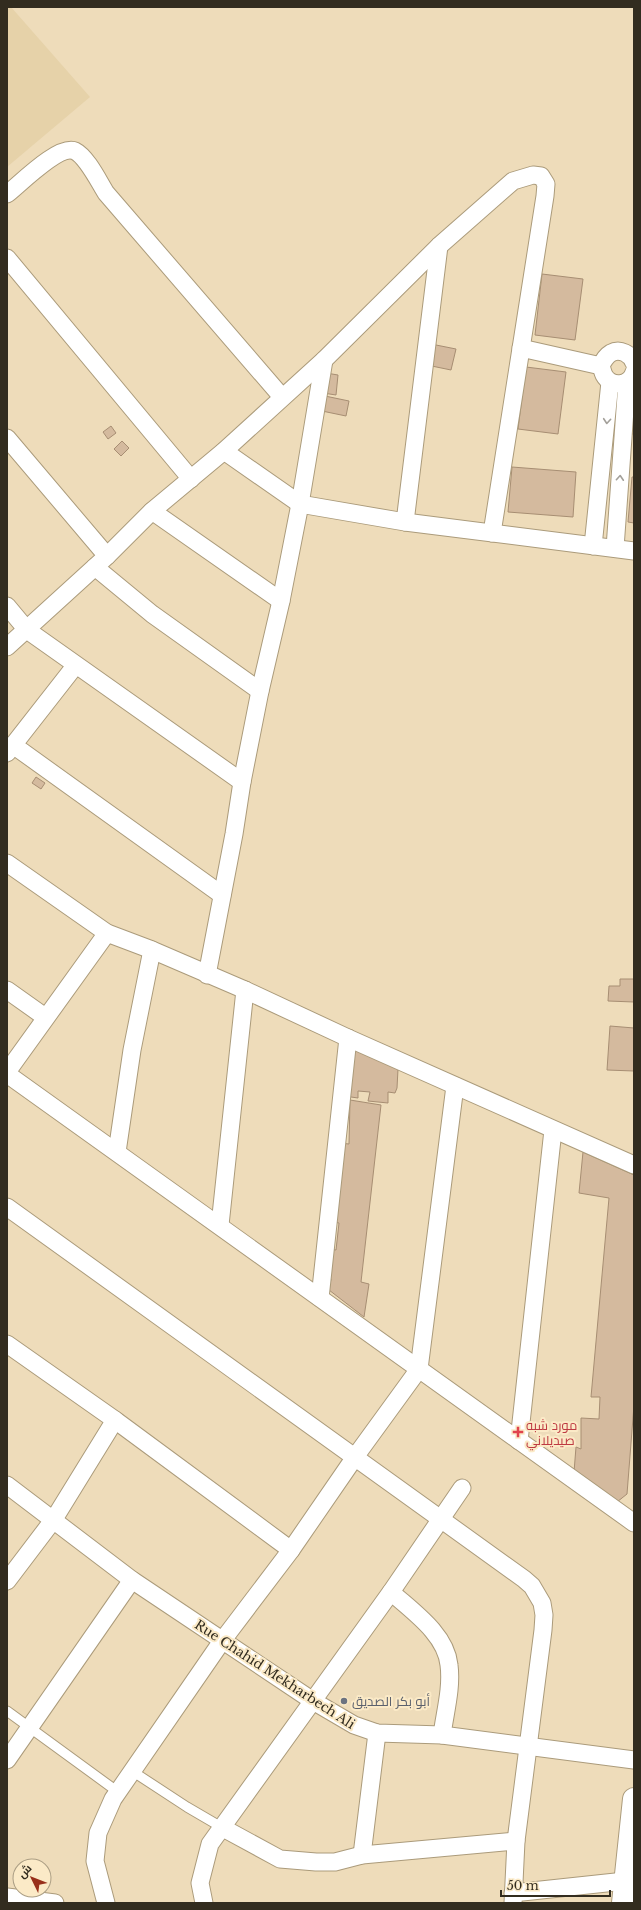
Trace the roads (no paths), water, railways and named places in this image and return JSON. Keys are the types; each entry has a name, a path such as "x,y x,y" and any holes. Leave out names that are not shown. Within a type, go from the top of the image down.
{"main road":[{"path":"622,1903 634,1799"}],"street":[{"path":"7,194 56,155 70,150 76,152 84,158 106,193 282,396"},
{"path":"7,647 101,562 152,511 191,480 282,396 324,360 439,246 513,180 533,174 541,176 546,184 492,533"},
{"path":"405,522 439,246"},
{"path":"7,258 191,480"},
{"path":"521,348 601,366"},
{"path":"624,379 604,376 601,366 604,359 610,353 619,351 627,354 634,363"},
{"path":"208,975 242,782 260,691 282,601 324,360"},
{"path":"594,546 624,379"},
{"path":"616,548 624,379"},
{"path":"7,438 101,562 152,614 260,691"},
{"path":"224,451 300,504 405,522 634,551"},
{"path":"152,511 282,601"},
{"path":"7,606 27,630 242,782"},
{"path":"76,666 10,749 222,894"},
{"path":"7,863 107,933 152,950 245,990 552,1130 634,1165"},
{"path":"107,933 7,1073 420,1369 519,1442 634,1523"},
{"path":"117,1152 132,1050 152,950"},
{"path":"7,990 45,1018"},
{"path":"220,1225 245,990"},
{"path":"320,1298 348,1038"},
{"path":"106,1903 95,1861 98,1833 118,1792 222,1641 291,1550 355,1457 420,1369 455,1086"},
{"path":"519,1442 552,1130"},
{"path":"7,1207 441,1517 532,1586 542,1603 544,1615 516,1841 513,1898 625,1881"},
{"path":"7,1344 115,1420 291,1550"},
{"path":"7,1581 54,1519 115,1420"},
{"name":"Rue Chahid Mekharbech Ali","path":"7,1485 54,1519 132,1580 313,1701 354,1726 377,1733 442,1735 634,1760"},
{"path":"204,1903 200,1883 210,1844 223,1828 391,1592 462,1488"},
{"path":"7,1760 132,1580"},
{"path":"391,1592 427,1626 438,1638 444,1648 449,1663 450,1679 442,1735"},
{"path":"362,1855 377,1733"},
{"path":"223,1828 280,1859 316,1862 335,1862 362,1855 516,1841"},
{"path":"7,1897 55,1903"}],"lane":[{"path":"7,1711 118,1792"},
{"path":"132,1771 186,1807 223,1828"}],"place":[{"name":"مورد شبه صيديلاني","path":"518,1432"},
{"name":"أبو بكر الصديق","path":"344,1701"}]}
